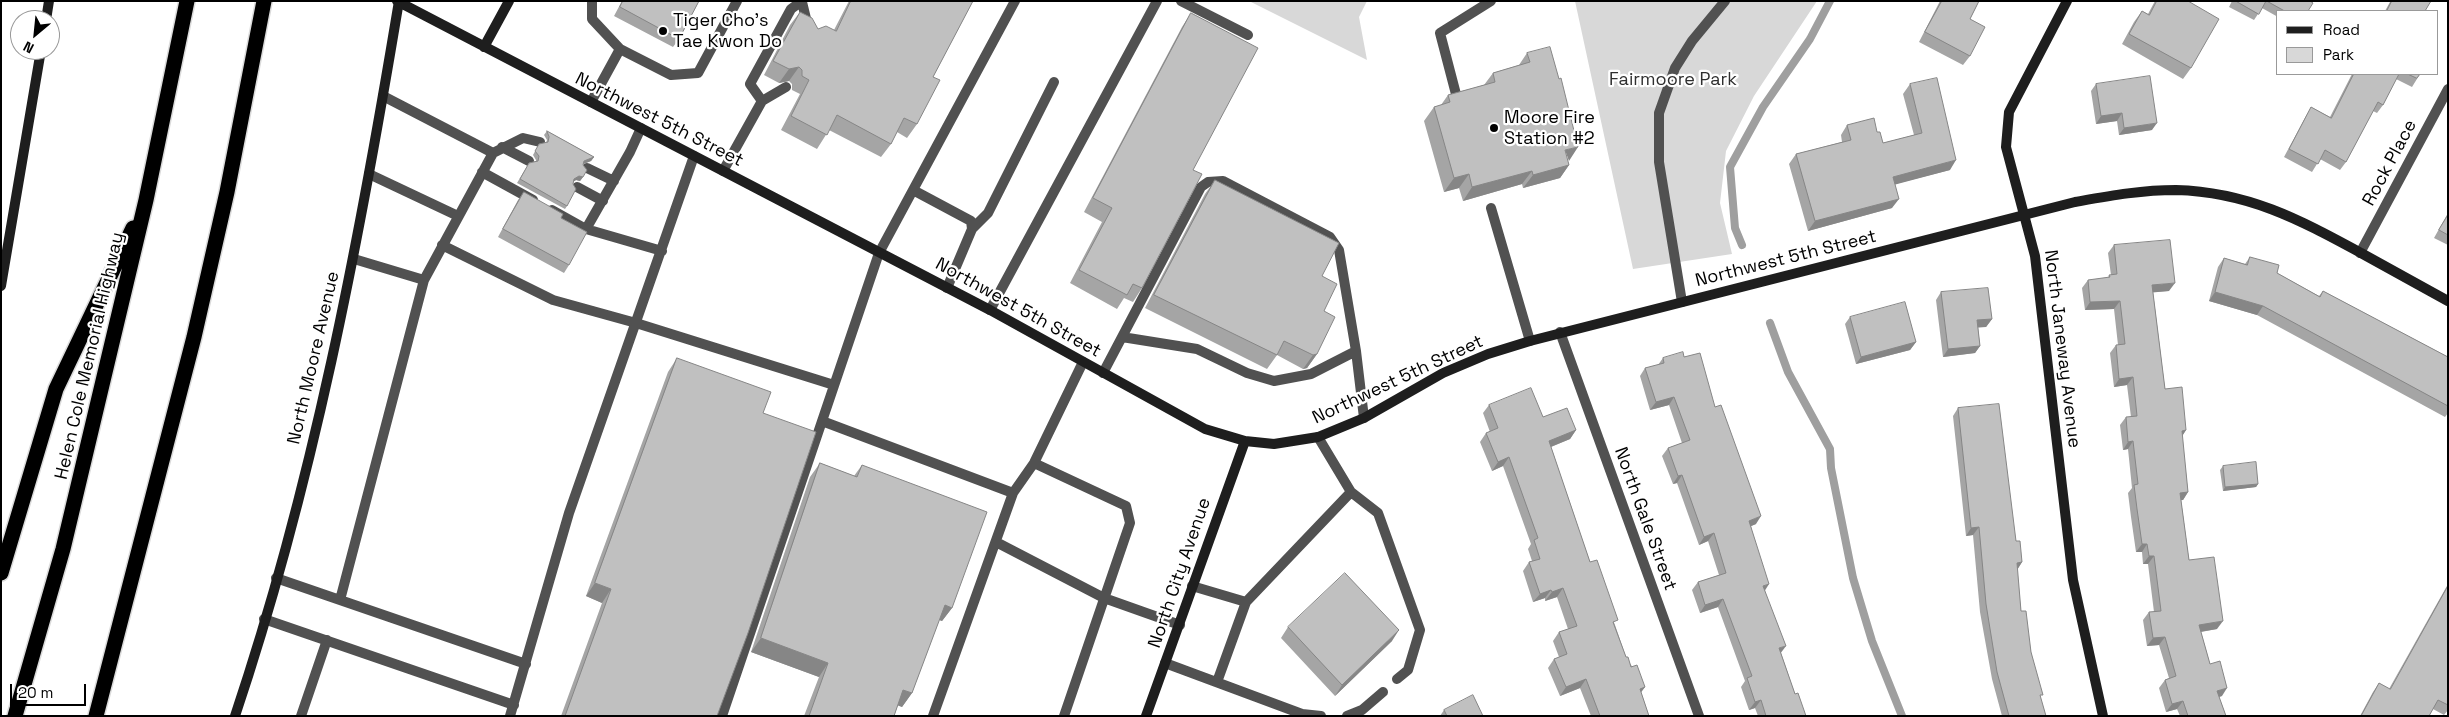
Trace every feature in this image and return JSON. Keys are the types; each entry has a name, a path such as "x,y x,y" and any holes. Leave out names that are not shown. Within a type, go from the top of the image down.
{"highway":[{"name":"Helen Cole Memorial Highway","path":"16,716 63,549 146,200 187,1"},
{"path":"96,716 194,337 227,192 264,1"},
{"path":"1,572 56,389 146,200"},
{"path":"105,685 105,716"}],"street":[{"path":"484,47 509,1"},
{"path":"592,1 592,19 620,49 670,75 698,73 737,1"},
{"path":"722,716 879,253 1015,1"},
{"path":"990,310 1157,1"},
{"path":"1181,1 1248,35"},
{"path":"1457,98 1440,33 1491,1"},
{"path":"1682,302 1659,162 1659,113 1675,68 1692,41 1725,1"},
{"name":"North Janeway Avenue","path":"2067,1 2009,112 2006,147 2035,256 2074,580 2102,716"},
{"name":"Northwest 5th Street","path":"398,2 990,310 1205,429 1245,441 1274,444 1318,437 1364,418 1443,373 1488,354 1560,332 2075,202 2132,191 2177,190 2216,194 2256,203 2288,214 2448,301"},
{"name":"North Moore Avenue","path":"235,716 276,578 319,415 354,260 398,2"},
{"path":"762,101 750,84 790,9 802,2 811,36"},
{"path":"591,102 620,49"},
{"path":"1,286 39,60"},
{"path":"947,288 972,229 988,213 1054,82"},
{"path":"723,171 762,101 786,87"},
{"name":"Rock Place","path":"2360,253 2448,89"},
{"path":"383,96 497,150 529,161"},
{"path":"586,229 614,181 641,128"},
{"path":"340,600 424,280 482,172 497,150 523,138 540,142"},
{"path":"510,716 570,513 694,156"},
{"path":"587,168 614,181"},
{"path":"482,172 586,229 662,250"},
{"path":"369,174 458,216"},
{"path":"1102,373 1201,187 1208,182 1223,181 1330,237 1339,250 1356,351 1364,418"},
{"path":"577,187 602,201"},
{"path":"913,190 971,221 972,229"},
{"path":"1491,208 1530,341"},
{"path":"442,245 553,300 636,323 834,385"},
{"path":"354,260 424,280"},
{"name":"North Gale Street","path":"1560,332 1699,716"},
{"path":"1122,337 1197,349 1247,373 1274,381 1311,374 1356,351"},
{"path":"933,716 1013,493 1034,463 1082,362"},
{"path":"822,422 1013,493"},
{"path":"1318,437 1351,492 1378,513 1420,630 1408,670 1398,679"},
{"name":"North City Avenue","path":"1146,716 1245,441"},
{"path":"1034,463 1126,506 1130,523 1064,716"},
{"path":"1218,682 1246,602 1351,492"},
{"path":"996,542 1104,598 1180,625"},
{"path":"276,578 526,664"},
{"path":"1192,586 1246,602"},
{"path":"264,619 514,705"},
{"path":"301,716 326,640"},
{"path":"1165,663 1302,714 1321,716"},
{"path":"1347,716 1362,710 1383,692"}],"green space":[{"path":"1249,1 1367,1 1359,17 1367,60"},
{"name":"Fairmoore Park","path":"1575,1 1817,1 1754,96 1726,151 1720,203 1732,254 1633,269"}],"building":[{"name":"Tiger Cho's Tae Kwon Do","path":"623,1 699,1 679,39 620,7"},
{"path":"851,1 973,1 933,77 940,80 917,124 904,118 891,144 837,115 827,135 791,116 809,80 802,76 802,70 799,67 789,69 773,61 800,12 812,18 818,29 826,26 836,31"},
{"path":"1942,1 1979,1 1970,19 1985,27 1970,56 1925,32"},
{"path":"2157,1 2188,1 2219,19 2191,68 2129,34 2142,11 2149,15"},
{"path":"2236,1 2266,1 2259,14"},
{"path":"2267,1 2310,1 2313,3 2309,10 2283,10"},
{"path":"2392,1 2431,1 2426,10 2388,10"},
{"path":"1191,13 1258,48 1193,170 1202,174 1142,288 1133,284 1127,295 1079,270 1112,208 1093,198"},
{"name":"Moore Fire Station #2","path":"1550,47 1559,79 1561,78 1578,147 1565,150 1569,165 1533,175 1532,171 1472,187 1469,174 1454,178 1434,107 1450,102 1448,95 1495,82 1493,73 1530,62 1527,53"},
{"path":"2353,75 2398,75 2383,105 2378,102 2346,162 2325,150 2318,164 2289,149 2311,107 2331,118"},
{"path":"2150,76 2157,123 2124,128 2122,113 2101,116 2096,84"},
{"path":"1937,78 1956,160 1893,177 1899,199 1815,221 1796,154 1851,140 1847,125 1874,118 1877,132 1880,132 1883,143 1922,133 1910,84"},
{"path":"547,131 594,157 584,161 583,165 587,170 583,177 579,176 574,179 573,184 576,189 567,206 520,179 529,163 538,161 539,156 535,151 539,144 548,142"},
{"path":"1215,180 1339,243 1322,276 1337,284 1324,311 1335,317 1317,354 1313,355 1284,341 1277,355 1154,295"},
{"path":"524,192 563,214 561,218 587,232 569,265 503,229"},
{"path":"2448,215 2448,235 2439,230"},
{"path":"2170,240 2175,283 2152,285 2165,389 2182,387 2186,430 2182,431 2188,492 2180,493 2189,560 2214,557 2223,621 2199,625 2210,664 2220,661 2227,688 2217,691 2226,716 2188,716 2183,701 2172,704 2165,680 2176,676 2165,637 2153,638 2149,612 2161,611 2154,556 2149,556 2147,544 2142,544 2134,485 2138,484 2133,441 2128,442 2126,417 2137,416 2133,377 2119,379 2116,345 2125,344 2120,301 2090,302 2088,280 2110,277 2109,275 2117,274 2114,245"},
{"path":"2250,257 2279,265 2277,273 2320,297 2323,291 2448,357 2448,406 2263,306 2215,292 2224,258 2247,265"},
{"path":"1988,288 1992,319 1977,320 1980,346 1948,349 1941,292"},
{"path":"1905,302 1916,342 1861,357 1850,317"},
{"path":"1683,352 1684,357 1700,353 1715,407 1721,405 1761,516 1749,521 1769,584 1763,586 1786,646 1779,648 1795,694 1798,693 1806,716 1766,716 1761,700 1755,702 1747,678 1752,676 1723,599 1705,605 1698,582 1726,573 1714,533 1704,537 1682,475 1678,476 1668,448 1690,440 1674,397 1656,402 1645,368 1664,363 1663,358"},
{"path":"677,358 771,392 763,413 816,432 748,633 717,716 565,716 611,589 595,583"},
{"path":"1531,388 1543,417 1567,408 1576,430 1549,441 1590,562 1597,560 1618,620 1613,622 1626,657 1628,657 1631,667 1637,665 1645,687 1640,689 1649,716 1600,716 1586,679 1566,687 1554,659 1567,654 1559,632 1577,626 1563,588 1540,594 1529,562 1540,559 1534,540 1538,538 1509,457 1498,462 1486,433 1498,428 1489,405"},
{"path":"1999,404 2016,541 2020,541 2022,562 2017,563 2021,611 2026,611 2031,652 2043,695 2040,695 2046,716 2009,716 1997,672 1986,604 1979,527 1971,528 1958,408"},
{"path":"2256,462 2258,484 2225,487 2223,466"},
{"path":"820,463 857,477 862,465 987,512 952,608 945,605 912,693 903,690 894,716 809,716 828,663 761,638"},
{"path":"1345,573 1399,630 1342,685 1288,627"},
{"path":"2448,586 2448,705 2438,700 2429,716 2361,716 2379,683 2390,689"},
{"path":"1473,695 1483,716 1447,716 1444,710"}],"waterway":[{"path":"1742,245 1735,228 1730,167 1763,107 1810,39 1830,1"},
{"path":"1770,323 1788,372 1830,449 1831,468 1853,578 1872,641 1902,716"}],"place":[{"name":"Tiger Cho's Tae Kwon Do","path":"663,31"},
{"name":"Moore Fire Station #2","path":"1494,128"}]}
